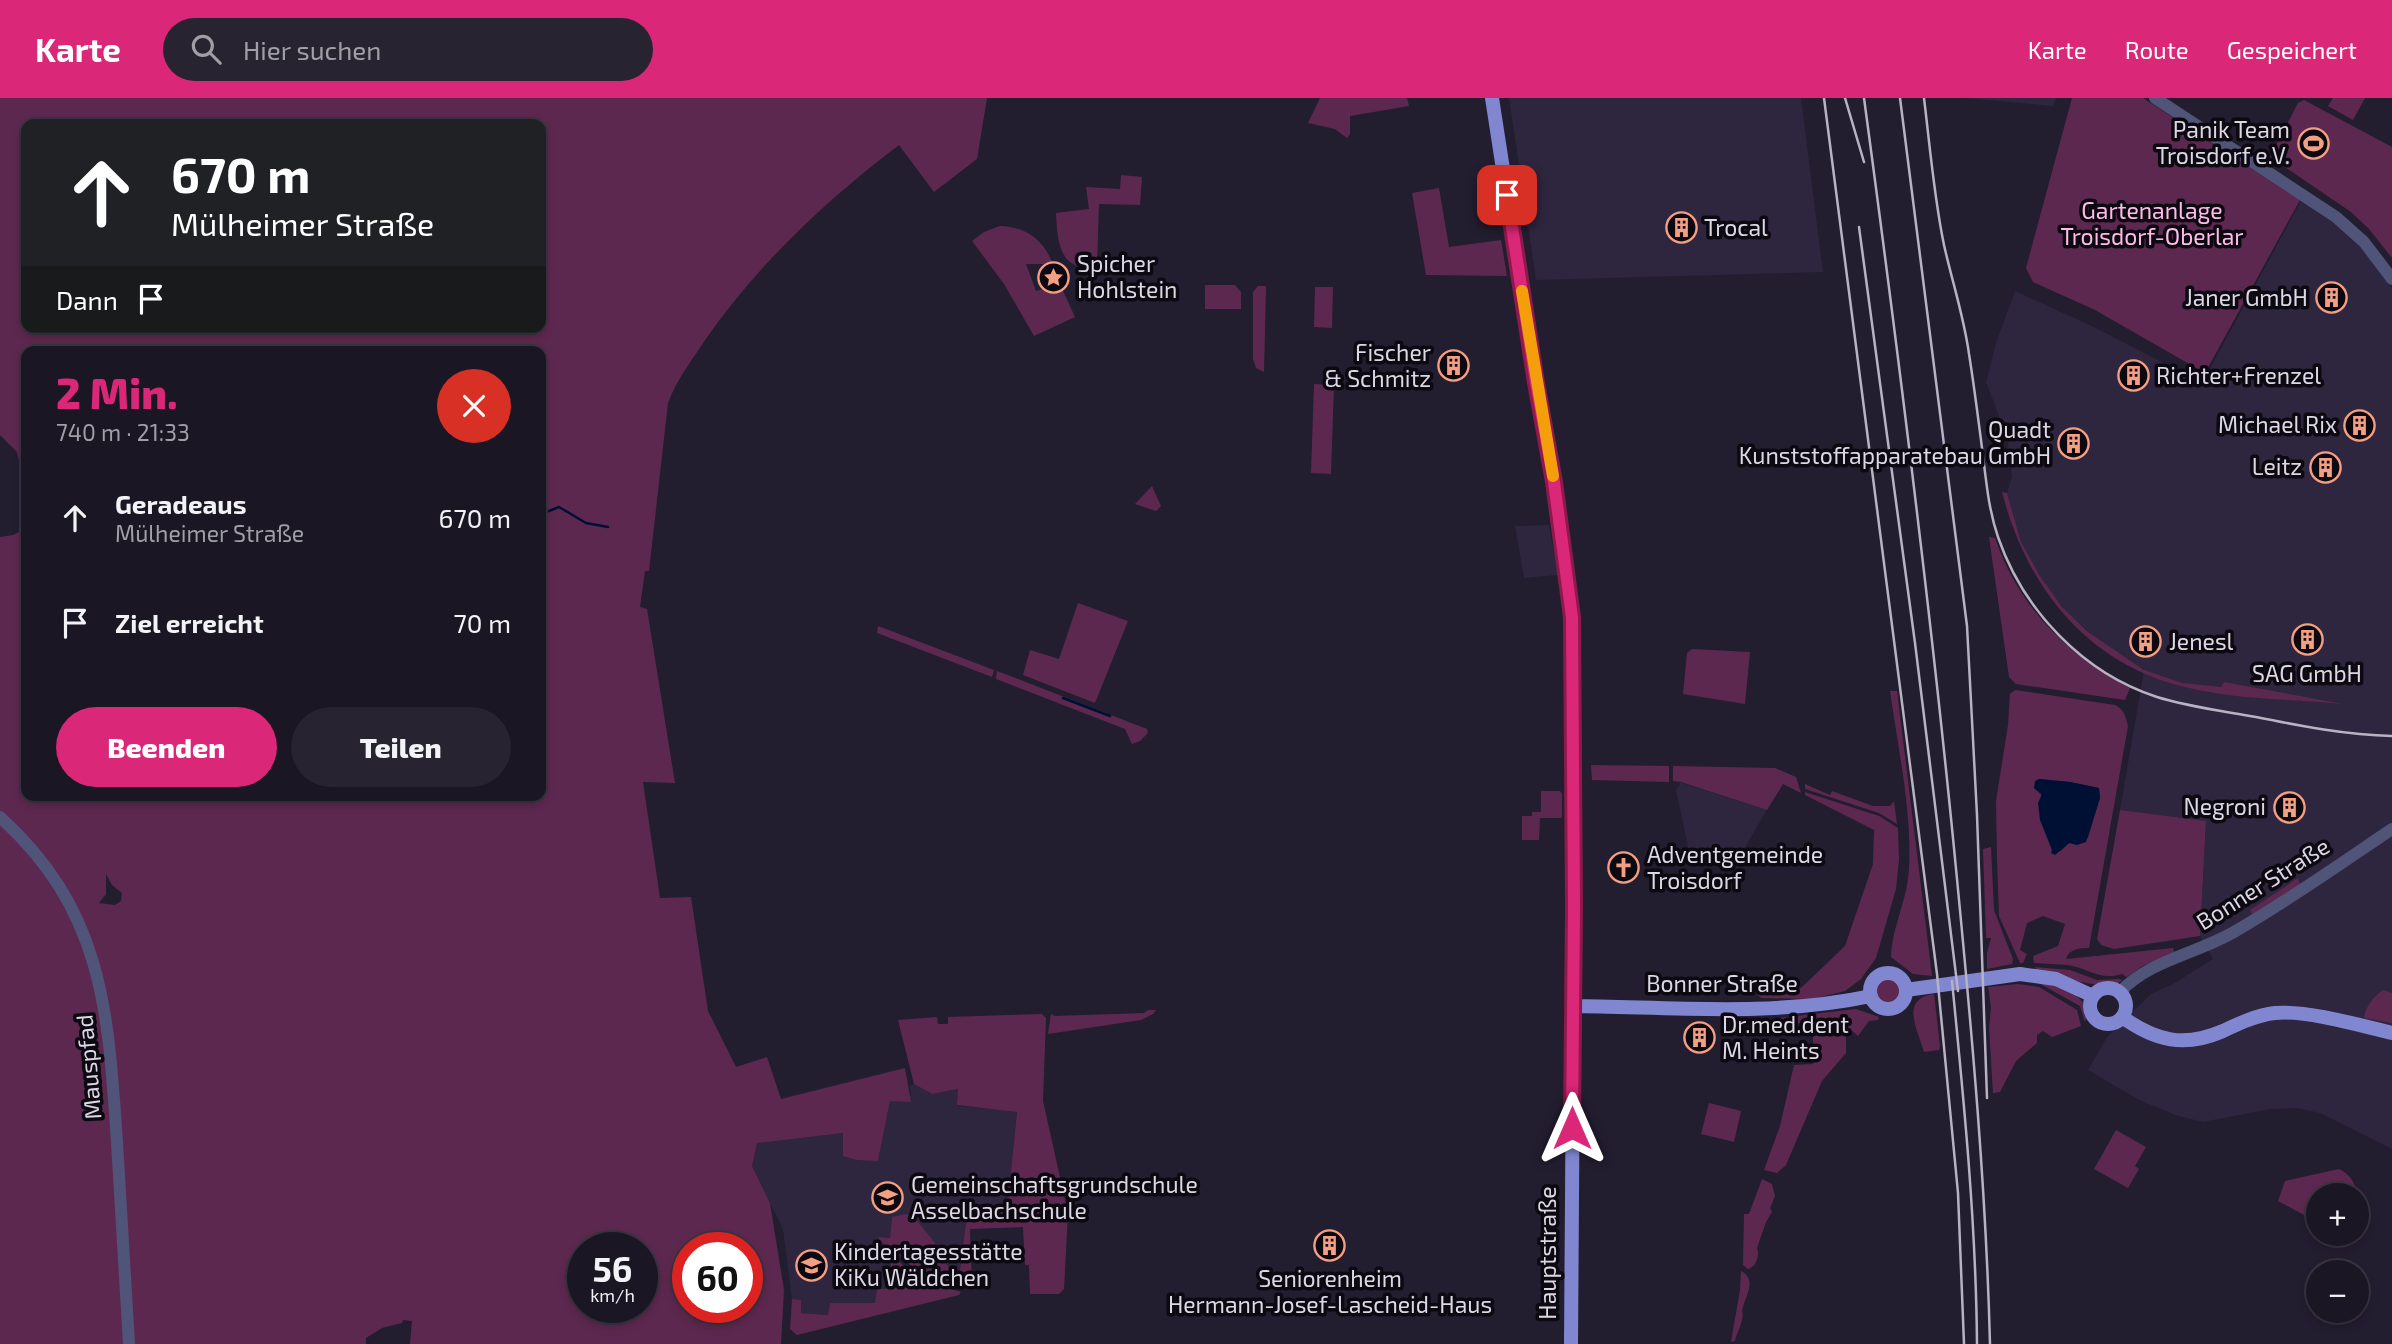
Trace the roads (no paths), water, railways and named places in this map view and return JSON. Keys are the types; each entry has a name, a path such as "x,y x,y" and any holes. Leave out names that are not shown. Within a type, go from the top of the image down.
{"main road":[{"name":"Hauptstraße","path":"1492,98 1554,482 1572,617 1574,908 1571,1344"},
{"path":"1891,973 1901,979 1906,990 1902,1002 1891,1008 1879,1006 1871,996 1870,987 1874,979 1891,973"},
{"path":"1906,990 2021,974 2056,979 2093,996"},
{"path":"2106,988 2120,992 2126,1002 2122,1017 2112,1023 2096,1018 2090,1008 2093,996 2106,988"},
{"name":"Bonner Straße","path":"1572,1006 1664,1009 1798,1008 1871,996"},
{"path":"2122,1017 2148,1033 2167,1040 2209,1036 2253,1018 2274,1013 2306,1015 2392,1033"}],"street":[{"path":"2155,98 2344,222 2364,242 2392,279"},
{"name":"Mauspfad","path":"0,817 40,858 66,896 88,942 104,1001 113,1091 129,1344"},
{"name":"Bonner Straße","path":"2120,992 2154,966 2205,947 2251,922 2392,829"}],"water":[{"path":"2039,779 2099,788 2100,798 2086,842 2077,845 2069,843 2055,855 2051,853 2040,820 2038,803 2042,794 2034,788 2035,781"}],"waterway":[{"path":"546,512 559,507 586,523 608,527"},
{"path":"1063,698 1110,716"}],"railway":[{"path":"1824,98 1937,974 1958,1193 1964,1344"},
{"path":"1845,98 1864,162"},
{"path":"1864,98 1914,488 1947,781 1978,1111 1990,1344"},
{"path":"1900,98 1967,626 1987,1098"},
{"path":"1924,98 1938,209 1967,340 1992,515 2009,564 2040,613 2059,635 2104,672 2157,697 2307,727 2392,736"},
{"path":"1859,227 1958,991"},
{"path":"1952,981 1972,1208 1977,1344"}],"place":[{"name":"Panik Team Troisdorf e.V.","path":"2313,143"},
{"name":"Trocal","path":"1681,228"},
{"name":"Spicher Hohlstein","path":"1054,277"},
{"name":"Janer GmbH","path":"2331,298"},
{"name":"Fischer & Schmitz","path":"1454,366"},
{"name":"Richter+Frenzel","path":"2133,376"},
{"name":"Michael Rix","path":"2360,425"},
{"name":"Quadt Kunststoffapparatebau GmbH","path":"2074,443"},
{"name":"Leitz","path":"2325,467"},
{"name":"SAG GmbH","path":"2307,640"},
{"name":"Jenesl","path":"2146,642"},
{"name":"Negroni","path":"2289,807"},
{"name":"Adventgemeinde Troisdorf","path":"1624,868"},
{"name":"Dr.med.dent M. Heints","path":"1699,1038"},
{"name":"Gemeinschaftsgrundschule Asselbachschule","path":"888,1198"},
{"name":"Seniorenheim Hermann-Josef-Lascheid-Haus","path":"1330,1245"},
{"name":"Kindertagesstätte KiKu Wäldchen","path":"811,1265"}],"park label":[{"name":"Gartenanlage Troisdorf-Oberlar","path":"2152,224"}]}
